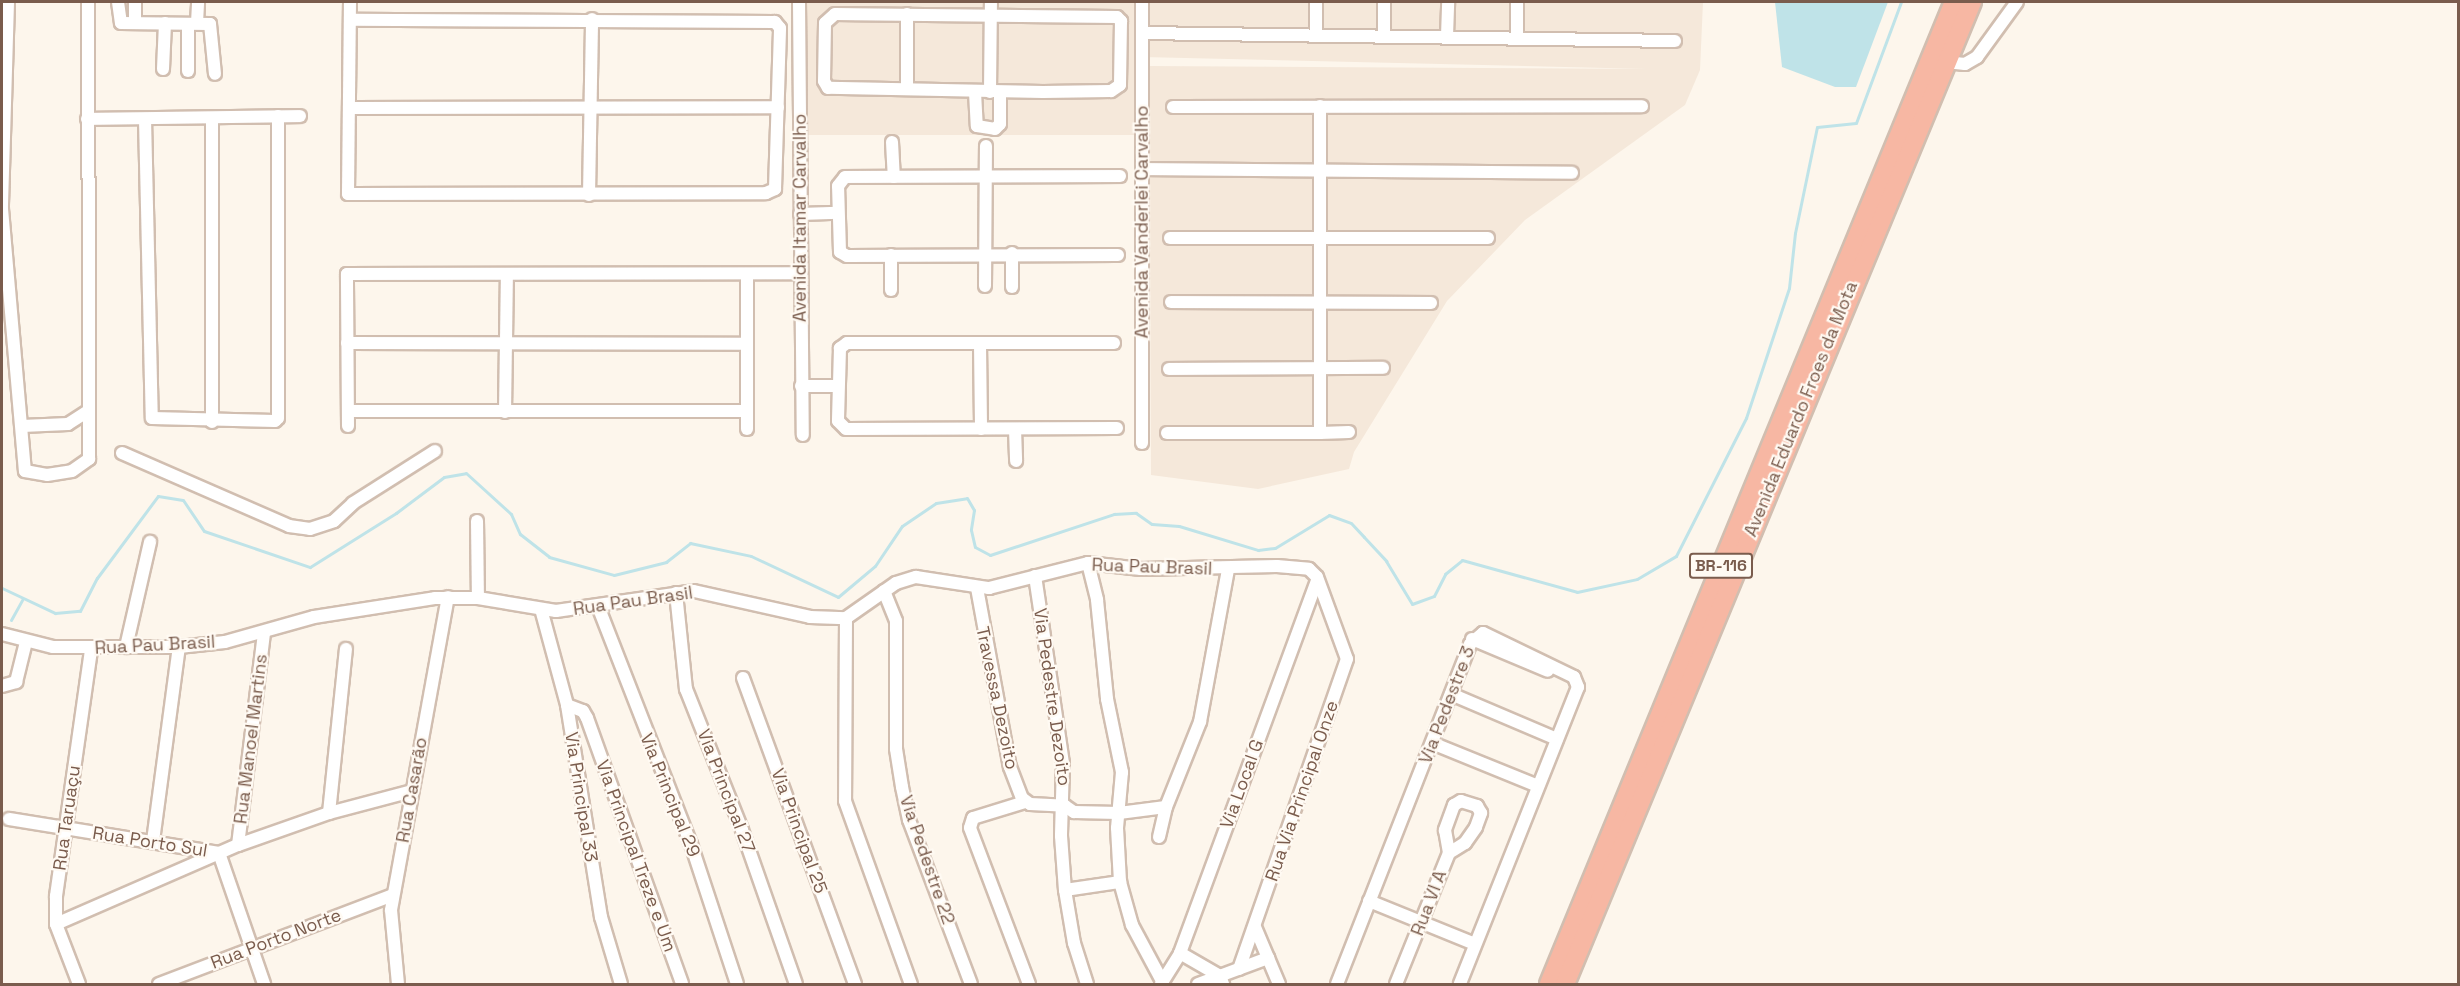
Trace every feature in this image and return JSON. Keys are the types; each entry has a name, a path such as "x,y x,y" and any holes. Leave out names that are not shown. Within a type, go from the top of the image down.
{"highway":[{"name":"Avenida Eduardo Froes da Mota","path":"1552,982 1946,62 1961,6"},
{"name":"Avenida Eduardo Froes da Mota","path":"1552,982 1893,147 1961,6"}],"street":[{"path":"8,2 2,209 26,471 61,474 89,459 88,2"},
{"path":"118,2 118,21 192,23 213,26 214,74"},
{"path":"135,2 135,23"},
{"path":"188,71 192,23 198,2"},
{"path":"350,2 348,194 589,195 771,192 776,185 780,28 775,22 592,19 350,20"},
{"name":"Avenida Itamar Carvalho","path":"799,2 803,435"},
{"name":"Avenida Vanderlei Carvalho","path":"1142,2 1142,443"},
{"path":"1316,2 1316,35"},
{"path":"1384,2 1384,36"},
{"path":"1447,36 1448,2"},
{"path":"1517,2 1517,37"},
{"path":"1946,62 1965,64 1977,57 2017,2"},
{"path":"975,92 977,126 995,129 1000,124 995,92 991,8"},
{"path":"991,8 1114,16 1121,21 1120,82 1116,89 995,92 828,88 824,81 825,23 829,17 907,14 991,8"},
{"path":"907,14 907,89"},
{"path":"589,195 592,19"},
{"path":"163,69 165,23"},
{"path":"1142,33 1675,41"},
{"path":"1320,106 1320,433"},
{"path":"1173,107 1642,106"},
{"path":"350,108 778,107"},
{"path":"145,119 150,415 156,421 212,422 278,419 278,116"},
{"path":"87,118 300,116"},
{"path":"212,118 212,422"},
{"path":"892,142 894,177"},
{"path":"985,286 986,146"},
{"path":"1143,170 1572,172"},
{"path":"1118,255 842,254 838,186 842,179 894,177 1120,176"},
{"path":"800,214 838,213"},
{"path":"1170,238 1320,235 1488,238"},
{"path":"1012,253 1012,287"},
{"path":"891,255 891,290"},
{"path":"747,273 747,429"},
{"path":"348,426 347,274 800,273"},
{"path":"505,412 507,274"},
{"path":"1171,302 1431,303"},
{"path":"347,343 507,341 747,344"},
{"path":"1114,343 847,343 840,348 838,421 843,428 1117,429"},
{"path":"980,344 981,429"},
{"path":"1170,369 1383,368"},
{"path":"801,386 838,386"},
{"path":"22,426 68,424 88,411"},
{"path":"348,411 746,411"},
{"path":"1015,429 1016,461"},
{"path":"1167,433 1348,432"},
{"path":"122,453 289,526 310,529 334,521 353,503 435,451"},
{"path":"477,521 478,598"},
{"path":"126,647 150,542"},
{"path":"1088,564 1097,600 1107,699 1120,752 1120,882 1132,926 1161,983"},
{"name":"Rua Pau Brasil","path":"2,634 26,642 91,649 179,647 264,633 314,617 448,597 478,598 541,609 598,606 694,591 725,595 810,617 846,618 907,578 923,576 977,588 1088,564 1141,569 1289,566 1309,569 1317,581"},
{"path":"1159,837 1166,807 1198,729 1228,569"},
{"name":"Via Pedestre Dezoito","path":"1035,576 1064,763 1065,806 1061,836 1065,890 1074,943 1087,984"},
{"name":"Rua Via Principal Onze","path":"1239,969 1347,654 1317,581"},
{"name":"Via Local G","path":"1161,983 1180,953 1317,581"},
{"name":"Travessa Dezoito","path":"977,588 1010,767 1025,802"},
{"name":"Via Pedestre 22","path":"884,591 896,621 896,749 907,809 971,984"},
{"name":"Via Principal 27","path":"676,593 684,680 796,984"},
{"name":"Rua Casarão","path":"398,984 390,934 393,895 448,597"},
{"name":"Via Principal 29","path":"598,606 623,680 691,844 737,984"},
{"name":"Via Principal 33","path":"541,609 567,705 601,917 621,984"},
{"path":"846,618 845,801 911,984"},
{"name":"Rua Manoel Martins","path":"238,845 264,633"},
{"name":"Via Pedestre 3","path":"1337,984 1472,639 1479,633 1494,635 1574,677 1578,684 1460,984"},
{"path":"2,686 16,682 26,642"},
{"path":"153,841 179,647"},
{"name":"Rua Taruaçu","path":"80,984 56,924 64,828 91,649"},
{"path":"329,813 346,649"},
{"name":"Via Principal 25","path":"743,678 855,984"},
{"path":"1451,694 1557,739"},
{"name":"Via Principal Treze e Um","path":"567,705 583,711 587,718 682,984"},
{"path":"1432,743 1538,786"},
{"path":"56,924 238,845 329,813 412,791"},
{"path":"1029,984 970,828 973,818 1025,802 1065,806 1074,812 1119,813 1166,807"},
{"name":"Rua VI A","path":"1396,984 1449,853 1465,843 1480,818 1479,808 1469,803 1457,802 1451,812 1444,837 1449,853"},
{"name":"Rua Porto Sul","path":"9,819 219,853"},
{"path":"219,853 264,984"},
{"path":"1065,890 1120,882"},
{"name":"Rua Porto Norte","path":"159,984 393,895"},
{"path":"1369,901 1475,944"},
{"path":"1255,927 1279,984"},
{"path":"1180,953 1221,980"},
{"path":"1198,984 1221,980 1239,969 1268,958"}],"shaded area":[{"path":"807,2 1134,2 1134,135 807,135"},
{"path":"1141,2 1703,2 1700,70 1685,105 1525,220 1447,301 1354,452 1349,469 1258,489 1151,475 1149,66 1647,69 1142,57"}],"water":[{"path":"1775,2 1888,2 1856,87 1835,87 1782,67"}],"waterway":[{"path":"2,588 55,613 80,611 97,578 158,496 183,500 204,531 310,567 396,513 444,477 466,473 511,514 520,534 549,557 614,575 666,562 690,543 751,556 838,597 875,566 902,526 936,503 967,498 974,510 971,530 975,547 990,555 1114,514 1136,513 1152,524 1179,526 1258,550 1275,548 1329,515 1351,523 1386,561 1412,604 1434,596 1445,574 1462,560 1577,592 1637,579 1676,556 1746,418 1789,288 1795,233 1817,127 1856,123 1901,2"},
{"path":"11,620 22,600"}]}
